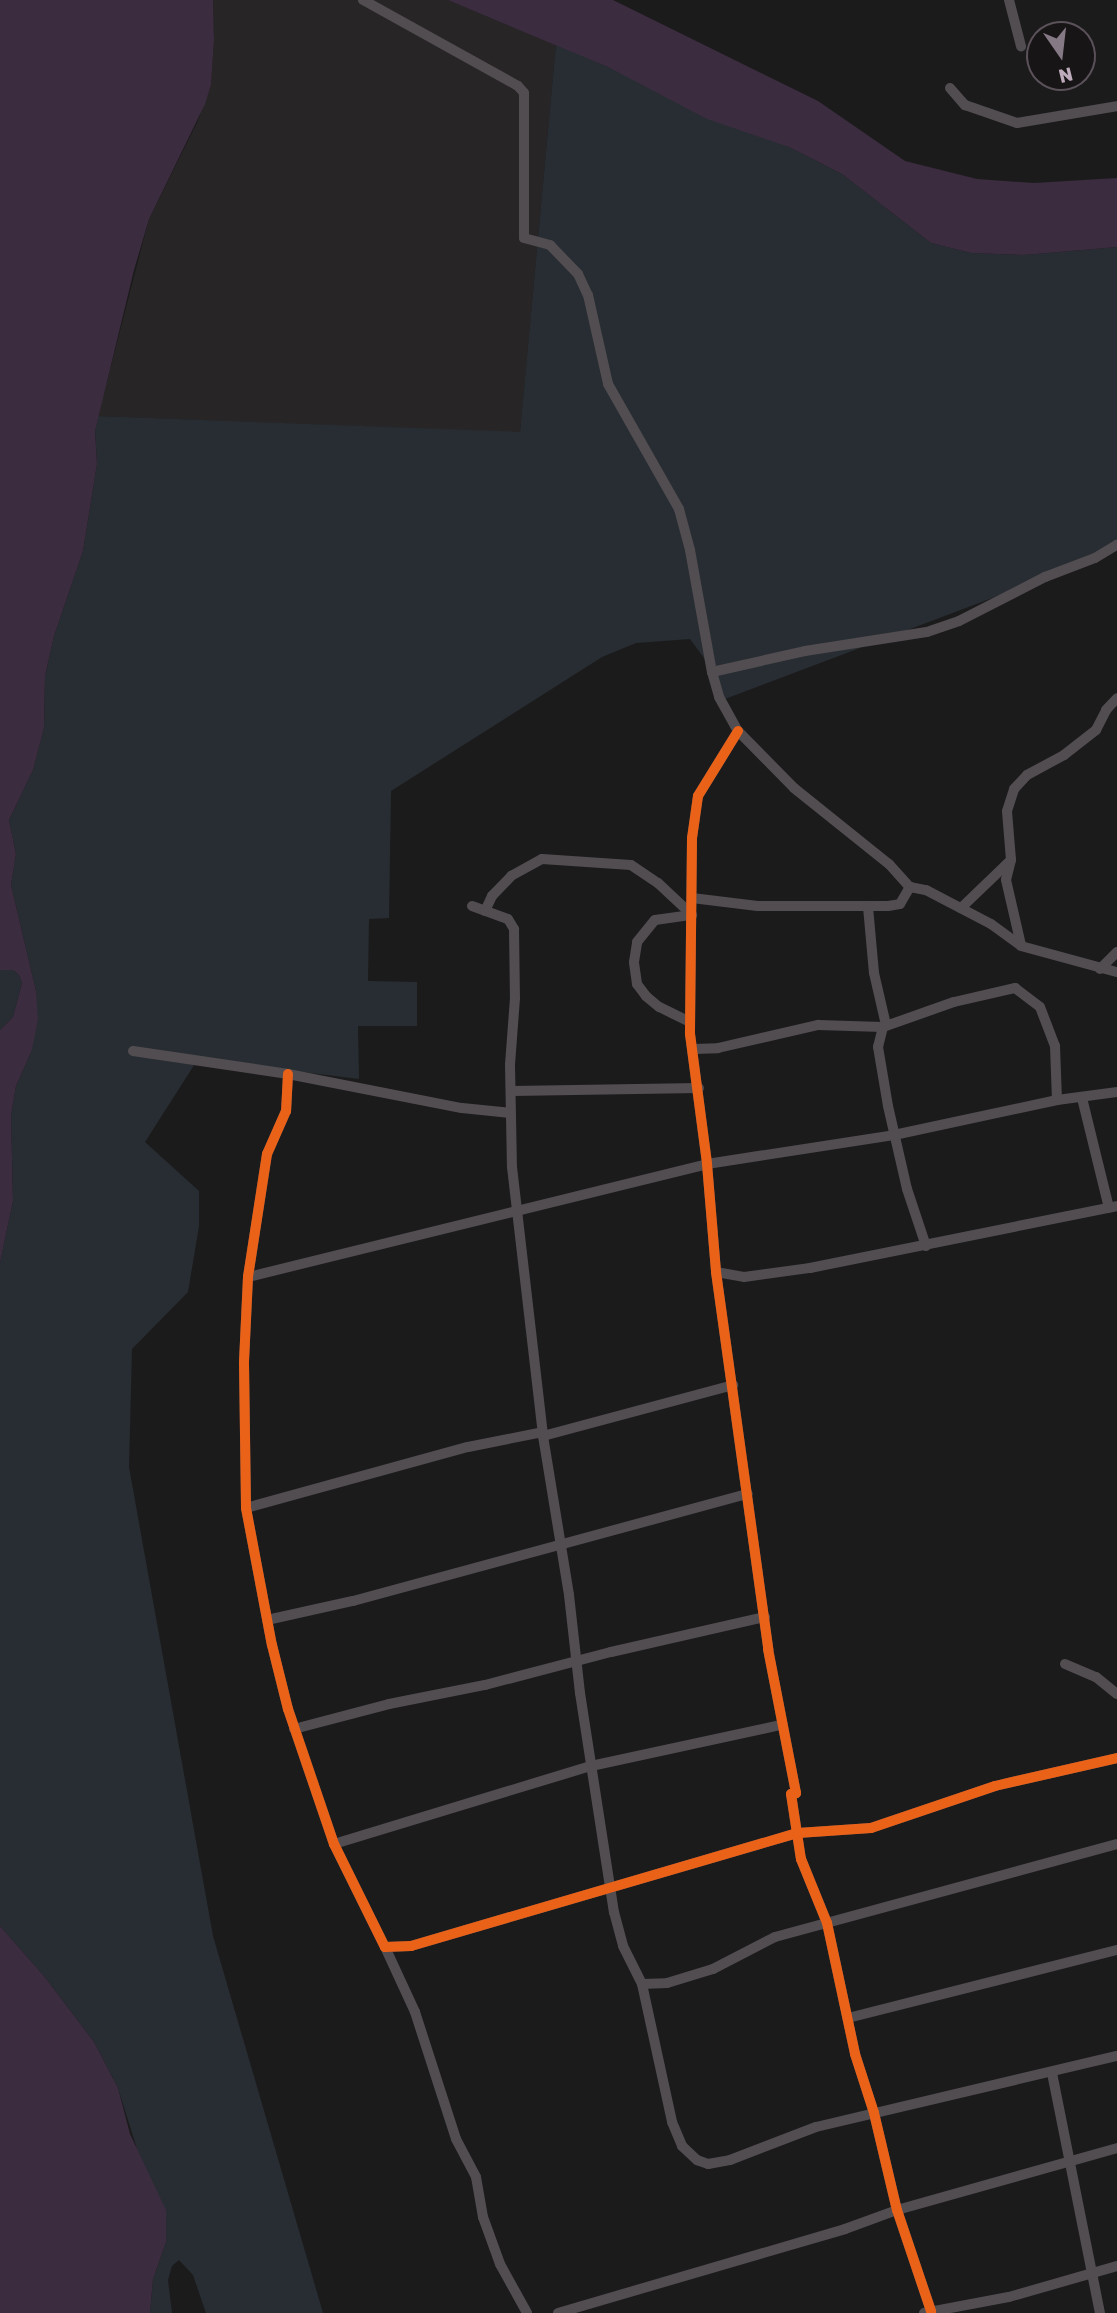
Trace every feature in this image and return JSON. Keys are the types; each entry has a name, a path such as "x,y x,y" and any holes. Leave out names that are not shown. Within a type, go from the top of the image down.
{"street":[{"path":"363,0 518,86 524,93 524,238 551,244 578,274 588,295 608,384 679,509 690,550 712,672 719,697 738,731 794,788 890,864 910,887 926,890 961,908 1021,946 1100,970 1117,972"},
{"path":"1009,0 1021,46"},
{"path":"950,88 965,105 1017,123 1117,106"},
{"path":"712,672 805,651 927,632 959,621 1045,577 1094,558 1117,545"},
{"path":"1021,946 1006,880 1011,860 1007,811 1014,789 1027,775 1064,755 1096,730 1106,710 1117,698"},
{"path":"738,731 698,796 692,838 690,1022 707,1164 716,1272 780,1726 796,1793 792,1794 801,1859 827,1923 856,2054 927,2312 1009,2297 1117,2266"},
{"path":"485,912 492,896 511,876 525,865 542,859 631,865 658,883 692,915"},
{"path":"961,908 1011,860"},
{"path":"692,898 758,906 868,907 900,904 910,887"},
{"path":"472,906 508,919 514,929 512,1167 543,1434 562,1544 591,1766 610,1885 623,1946 642,1984 672,2122 682,2146 697,2160 708,2164 730,2160 816,2127 1117,2056"},
{"path":"868,907 874,973 884,1026"},
{"path":"690,1022 646,996 637,984 634,962 637,942 655,920 692,915"},
{"path":"1100,970 1117,952"},
{"path":"694,1049 718,1048 818,1026 884,1026 954,1002 1015,988 1040,1007 1055,1046 1057,1100"},
{"path":"884,1026 880,1030 880,1062 894,1135 926,1246"},
{"path":"133,1051 288,1074 463,1108 511,1113"},
{"path":"288,1074 286,1111 267,1154 248,1277 244,1363 246,1508 267,1620 294,1729 334,1844 384,1947 426,2043 456,2139 479,2185 483,2217 500,2264 527,2313"},
{"path":"512,1091 699,1088"},
{"path":"248,1277 707,1164 894,1135 1057,1100 1117,1092"},
{"path":"716,1272 744,1277 768,1274 926,1246 1113,1207 1082,1098"},
{"path":"246,1508 467,1447 543,1434 733,1385"},
{"path":"267,1620 353,1601 748,1494"},
{"path":"294,1729 765,1617"},
{"path":"1065,1664 1096,1677 1117,1694"},
{"path":"334,1844 591,1766 780,1726"},
{"path":"384,1947 411,1946 610,1885 798,1833 871,1828 995,1786 1117,1758"},
{"path":"642,1984 667,1983 713,1969 775,1937 1117,1844"},
{"path":"848,2018 1117,1950"},
{"path":"1052,2073 1072,2160 1100,2313"},
{"path":"558,2313 845,2229 897,2210 1117,2148"}],"shaded area":[{"path":"0,0 213,0 214,40 211,85 205,104 149,219 134,270 95,431 97,464 83,551 54,636 45,676 44,728 33,770 9,820 16,854 11,885 36,991 38,1019 32,1050 16,1086 11,1115 13,1201 0,1263 0,1030 13,1017 22,983 13,970 0,970"},
{"path":"213,0 448,0 556,44 520,433 98,416 149,219 197,123 211,85"},
{"path":"448,0 613,0 818,101 905,161 977,179 1034,183 1117,178 1117,247 1024,255 971,253 931,243 842,174 789,147 707,119 608,67"},
{"path":"556,44 789,147 842,174 931,243 971,253 1024,255 1117,247 1117,551 717,702 704,658 690,639 636,643 602,657 391,791 389,918 369,919 368,981 417,982 417,1026 358,1026 359,1079 198,1059 145,1142 199,1191 199,1226 188,1292 132,1349 129,1467 213,1936 323,2313 206,2313 193,2275 179,2260 172,2266 168,2280 172,2313 150,2313 153,2279 166,2242 118,2088 94,2042 44,1976 0,1926 0,1263 13,1201 11,1115 16,1086 32,1050 36,991 11,885 16,854 9,820 33,770 44,728 45,676 54,636 83,551 97,464 95,431 98,416 520,432"},
{"path":"0,970 13,970 22,983 13,1017 0,1030"},
{"path":"0,1926 44,1976 94,2042 118,2088 130,2134 166,2210 166,2242 153,2279 150,2313 0,2313"}],"cycle path":[{"path":"738,731 698,796 692,838 690,1034 707,1164 716,1272 768,1649 796,1793 791,1794 801,1859 827,1923 855,2054 874,2113 897,2210 931,2311"},
{"path":"288,1074 286,1111 267,1154 248,1277 244,1363 246,1508 272,1645 288,1709 334,1844 385,1947 411,1946 798,1833 871,1828 995,1786 1117,1758"}]}
